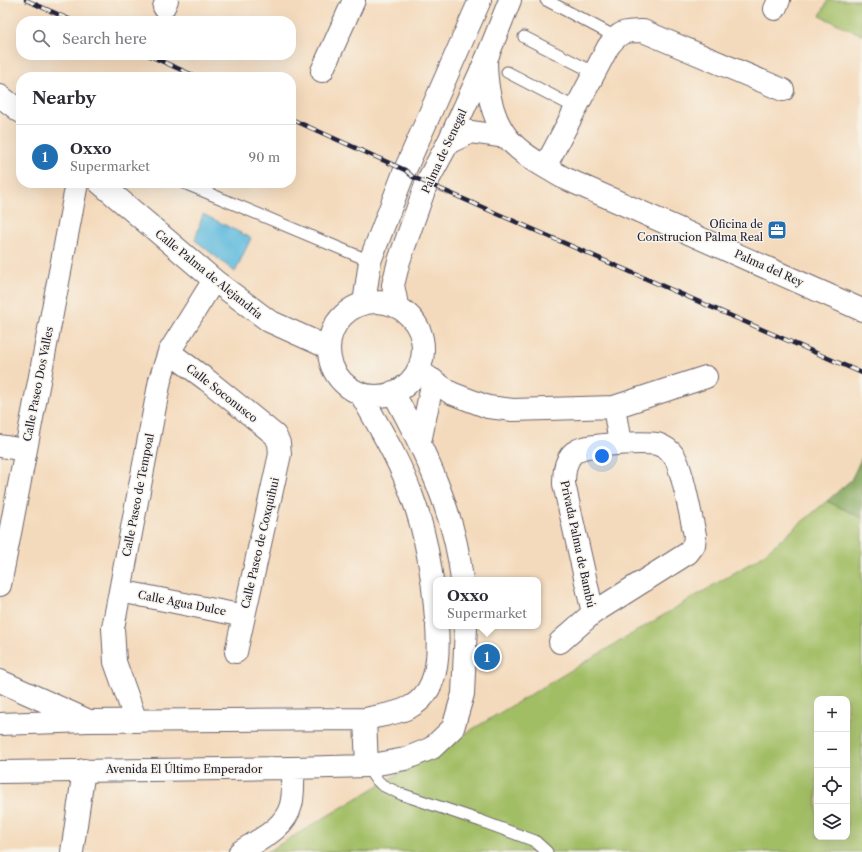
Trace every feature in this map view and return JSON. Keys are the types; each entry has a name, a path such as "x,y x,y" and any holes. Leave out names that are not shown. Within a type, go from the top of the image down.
{"street":[{"path":"322,71 354,0"},
{"path":"364,304 370,261 404,170 480,0"},
{"name":"Palma de Senegal","path":"397,305 393,285 399,261 427,182 448,142 486,60 510,0"},
{"path":"546,167 576,108 616,37 626,31 643,31 783,90"},
{"name":"Palma del Rey","path":"486,60 486,80 500,126 507,137 519,149 546,167 562,177 862,310"},
{"path":"0,96 16,108"},
{"path":"448,142 471,132 507,137"},
{"name":"Calle Paseo Dos Valles","path":"0,585 76,188"},
{"name":"Calle Palma de Alejandría","path":"106,188 214,280 269,321 329,348"},
{"name":"Calle Paseo de Tempoal","path":"136,721 115,662 113,628 160,380 169,352 214,280"},
{"path":"420,442 425,375 422,357 423,345 420,332 413,321 397,305 378,302 364,304 351,309 341,317 330,337 329,348 331,363 337,376 347,386 360,393 377,396 393,392 425,375"},
{"name":"Calle Soconusco","path":"169,352 207,380 275,435"},
{"path":"425,375 457,396 497,409 587,409 614,407 706,377"},
{"path":"393,392 420,442 446,506 456,542 462,577"},
{"path":"360,393 395,455 414,499 426,542 433,587"},
{"path":"614,407 620,443"},
{"name":"Calle Paseo de Coxquihui","path":"236,652 280,454 279,443 275,435"},
{"name":"Privada Palma de Bambú","path":"560,642 593,613 688,553 694,546 695,535 678,462 667,448 657,444 620,443 578,450 567,461 564,471 564,484 593,613"},
{"path":"0,446 25,450"},
{"name":"Calle Agua Dulce","path":"120,590 244,616"},
{"path":"0,724 89,721 365,719 410,707 426,693 436,671 437,629"},
{"name":"Avenida El Último Emperador","path":"0,772 367,766 404,760 432,748 453,728 463,694 466,629"},
{"path":"0,680 89,721"},
{"path":"365,719 367,766"},
{"path":"240,852 279,826 288,816 292,804 293,768"},
{"path":"72,852 84,770"}],"lane":[{"path":"546,0 616,37"},
{"path":"524,37 595,73"},
{"path":"507,72 576,108"},
{"path":"196,188 370,261"},
{"path":"367,766 374,777 382,785 401,794 535,841 547,852"}],"green space":[{"path":"828,0 862,0 862,35 820,16"},
{"path":"862,457 862,518 827,501 851,480"},
{"path":"827,501 862,518 862,852 267,852 759,558"}],"water":[{"path":"203,214 251,238 235,272 195,240"}],"railway":[{"path":"26,0 62,16"},
{"path":"159,60 186,72"},
{"path":"296,121 405,170 413,177 862,373"}],"place":[{"name":"Oficina de Construcion Palma Real","path":"777,230"},
{"name":"Oxxo","path":"487,657"}]}
